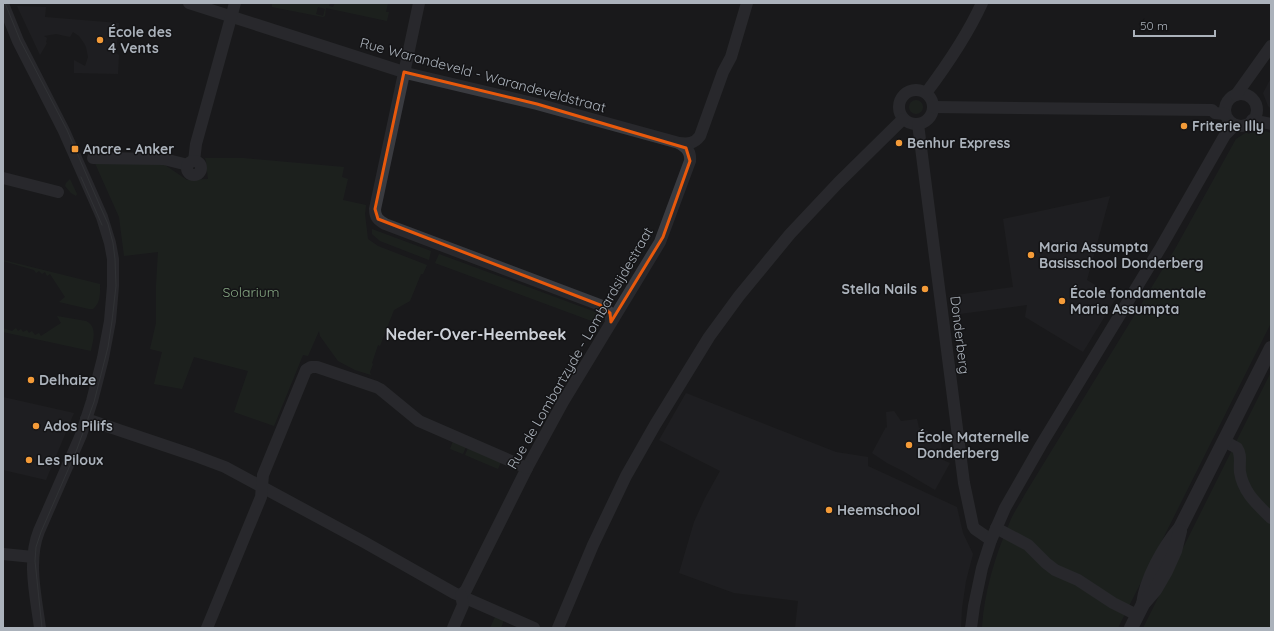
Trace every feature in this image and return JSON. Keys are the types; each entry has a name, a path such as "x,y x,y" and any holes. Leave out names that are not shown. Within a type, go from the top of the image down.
{"street":[{"name":"Rue Warandeveld - Warandeveldstraat","path":"189,3 404,72 537,104 679,144"},
{"path":"93,158 164,159 191,163 235,3"},
{"path":"419,3 375,209 376,216 384,224 600,305 610,313 611,322"},
{"path":"679,144 693,143 700,136 724,70 731,57 747,3"},
{"path":"926,93 955,52 982,3"},
{"path":"3,4 21,48 70,144 102,217 110,243 112,259 113,286 110,321 103,358 86,419 75,449 35,542 33,557 40,628"},
{"path":"1242,95 1250,77 1271,46"},
{"path":"912,90 926,93 931,100 932,107 930,116 918,124 903,119 899,110 899,105 903,96 912,90"},
{"path":"932,107 1212,110 1220,107 1229,116 1242,126 1254,115 1254,102 1242,95 1232,97 1229,116 1224,135 1164,241 1008,504 991,540 977,589 971,628"},
{"path":"1254,115 1270,123"},
{"path":"558,628 593,545 626,476 654,424 709,337 739,296 790,234 832,188 903,119"},
{"name":"Donderberg","path":"918,124 964,483 973,526 991,540"},
{"name":"Rue de Lombartzyde - Lombardsijdestraat","path":"453,628 463,605 461,595 466,590 527,468 566,397 657,248 690,161 689,152 686,148 679,144"},
{"path":"3,178 58,192"},
{"path":"1131,628 1140,610 1155,590 1169,564 1177,545 1180,528 1271,348"},
{"path":"207,628 261,497 263,475 308,368 317,366 376,387 419,421 527,468"},
{"path":"86,419 216,463 234,471 454,593 534,628"},
{"path":"1224,441 1239,450 1240,471 1244,486 1253,500 1271,518"},
{"path":"996,528 1028,545 1055,570 1078,580 1113,603 1140,610"},
{"path":"3,554 33,557"}],"highlighted area":[{"path":"404,72 537,104 686,148 690,161 663,237 611,322 610,313 600,305 378,219 375,209"}],"shaded area":[{"name":"École des 4 Vents","path":"17,6 46,7 45,17 119,23 116,53 119,55 118,74 74,73 74,60 85,66 88,57 84,43 79,36 73,32 70,37 56,34 44,36 47,38 47,43 40,55"},
{"path":"1271,78 1271,109 1268,106 1263,93"},
{"path":"1110,196 1087,280 1116,298 1083,352 1025,317 1027,305 952,315 949,296 1013,287 1003,219"},
{"name":"Heemschool","path":"686,393 836,452 868,457 868,466 957,507 963,533 973,554 966,581 961,628 795,628 798,601 734,593 679,573 694,522 720,471 659,440"},
{"name":"Ados Pilifs","path":"3,397 74,413 46,480 3,470"},
{"name":"École Maternelle Donderberg","path":"894,411 901,421 917,419 919,428 923,428 923,431 928,431 929,438 940,436 943,460 950,463 935,490 872,453 886,427 887,428 886,412"}],"green space":[{"path":"272,3 330,3 329,6 333,7 335,3 388,3 386,12 389,12 387,21 326,8 325,16 323,17 272,7","holes":["318,7 325,9 323,16 316,14"]},
{"path":"913,100 919,100 923,104 923,110 919,114 913,114 909,110 909,104"},
{"path":"1257,131 1271,133 1271,323 1118,628 982,628 985,601 991,575 999,549 1015,512 1175,249 1236,139 1247,132 1248,134"},
{"name":"Solarium","path":"205,158 243,158 344,167 342,177 348,179 343,200 366,205 365,214 368,239 378,246 427,265 423,274 421,274 410,301 394,310 380,346 378,345 372,363 370,372 371,375 355,370 338,361 320,336 319,331 308,356 303,355 274,426 234,412 248,371 194,357 182,389 154,384 162,352 150,349 156,323 158,252 124,256 119,217 94,161 162,163 187,180 208,179"},
{"path":"70,179 77,194 76,196 65,186"},
{"path":"372,229 431,251 429,260 380,241 372,234"},
{"path":"439,254 598,313 601,323 597,323 435,263"},
{"path":"3,260 100,284 100,297 93,309 59,302 65,297 50,274 47,276 45,272 42,274 39,271 36,273 34,270"},
{"path":"57,316 86,321 90,324 94,334 91,351 3,332 3,328 12,331 16,328 18,331 21,329 23,332 27,330 29,333 32,331 35,335 39,333 41,336 61,323"},
{"path":"1271,372 1271,628 1143,628"},
{"path":"453,441 466,447 463,454 450,449"},
{"path":"468,448 501,462 498,469 465,455"},
{"path":"495,617 504,620 501,628 490,628"}],"tram line":[{"path":"5,3 20,40 67,130 108,224 115,259 116,286 112,321 108,347 94,402 77,449 36,547 35,561 42,628"},
{"path":"81,177 102,225"}],"place":[{"name":"École des 4 Vents","path":"100,40"},
{"name":"Friterie Illy","path":"1184,126"},
{"name":"Benhur Express","path":"899,143"},
{"name":"Ancre - Anker","path":"75,149"},
{"name":"Maria Assumpta Basisschool Donderberg","path":"1031,255"},
{"name":"Stella Nails","path":"925,289"},
{"name":"École fondamentale Maria Assumpta","path":"1062,301"},
{"name":"Delhaize","path":"31,380"},
{"name":"Ados Pilifs","path":"36,426"},
{"name":"École Maternelle Donderberg","path":"909,445"},
{"name":"Les Piloux","path":"29,460"},
{"name":"Heemschool","path":"829,510"}],"district":[{"name":"Neder-Over-Heembeek","path":"476,334"}]}
